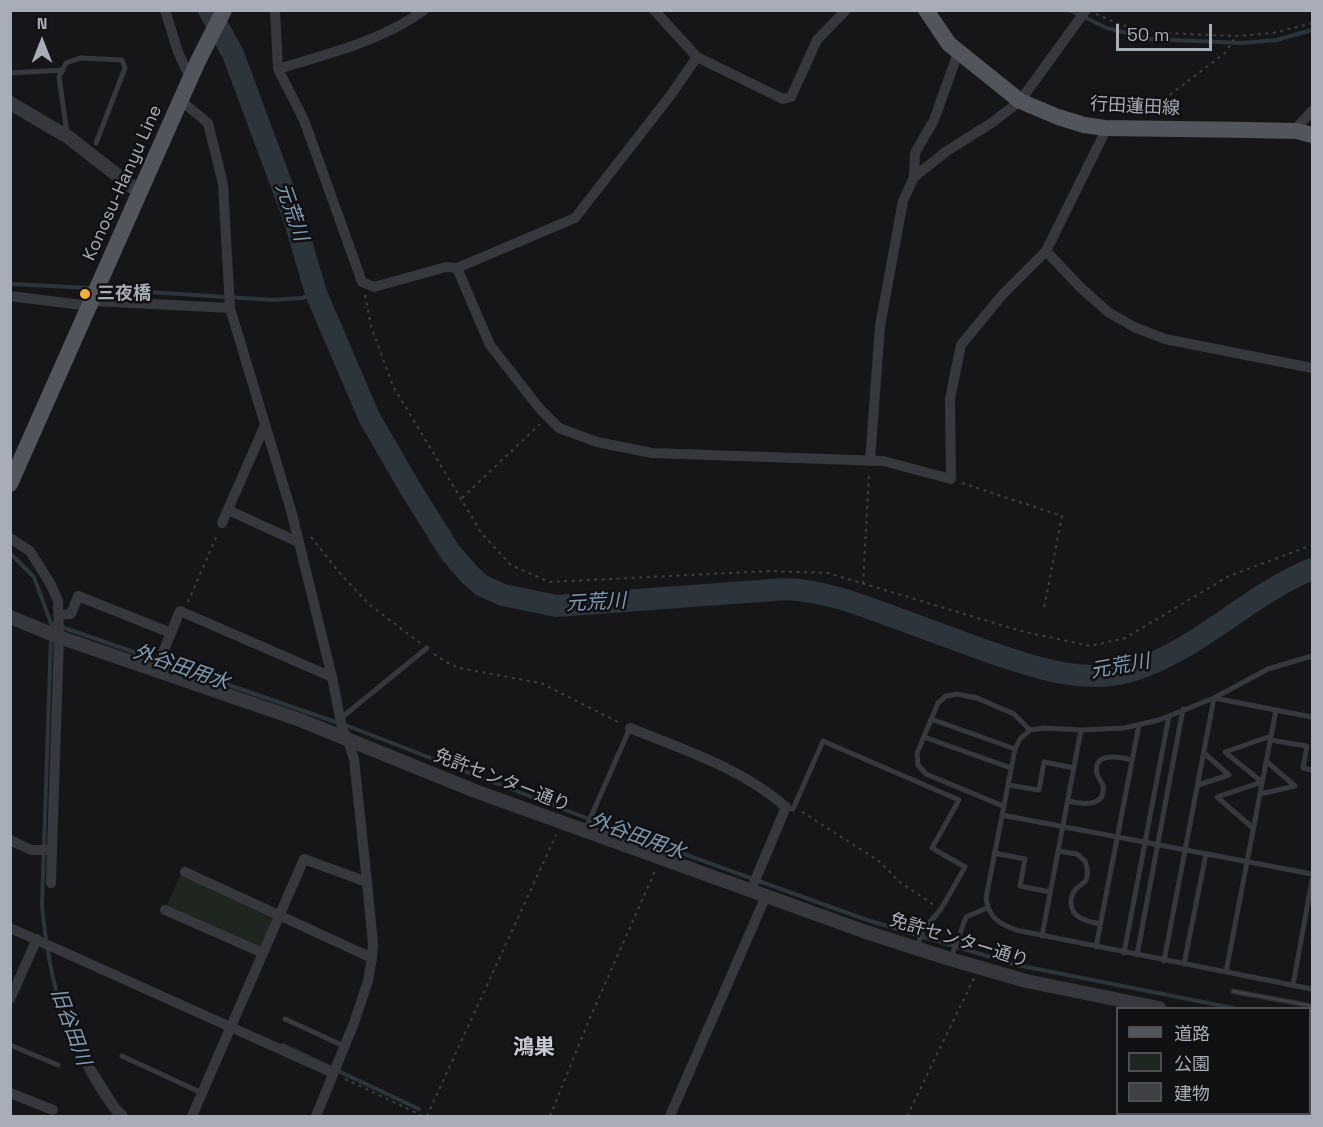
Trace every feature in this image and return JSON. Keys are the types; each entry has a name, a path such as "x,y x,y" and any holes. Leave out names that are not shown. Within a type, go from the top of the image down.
{"main road":[{"name":"Konosu-Hanyu Line","path":"11,484 180,100 224,10"},
{"name":"行田蓮田線","path":"926,10 948,44 1020,101 1058,117 1084,125 1106,128 1305,133"}],"street":[{"path":"165,10 178,51 190,78"},
{"path":"274,10 278,69 304,120 362,282 374,287 446,267 457,268 575,218 670,96 697,57"},
{"path":"278,69 365,41 407,22 424,10"},
{"path":"654,10 697,57 783,99 791,97 817,40 846,10"},
{"path":"914,177 947,151 993,122 1020,101 1087,10"},
{"path":"870,461 880,327 903,201 914,177 915,153 934,120 958,52"},
{"path":"180,100 208,123 223,184 230,308 292,514 332,677 342,728 348,738 354,759 368,882 372,958 368,981 316,1116"},
{"path":"10,103 68,137 139,192"},
{"path":"1305,133 1300,124 1312,111"},
{"path":"457,268 490,345 559,428 597,442 652,453 883,461 951,479 950,399 961,345 1003,294 1046,250 1106,128"},
{"path":"1046,250 1087,294 1108,312 1134,327 1186,344 1241,352 1312,368"},
{"path":"10,296 92,304 230,308"},
{"path":"222,523 266,425"},
{"path":"228,510 298,542"},
{"path":"10,538 30,551 58,601 59,637 51,884"},
{"path":"58,615 71,614 78,596 171,633"},
{"path":"155,671 180,611 332,677"},
{"name":"免許センター通り","path":"10,617 59,637 300,720 475,791 561,823 917,948 1026,981 1154,1007"},
{"path":"630,728 740,774 790,808 751,890"},
{"path":"10,840 31,850 52,850"},
{"path":"192,1116 304,859 368,882"},
{"path":"184,872 372,958"},
{"path":"670,1116 766,896"},
{"path":"165,910 263,953"},
{"path":"10,928 333,1073"},
{"path":"10,999 37,939"},
{"path":"91,1070 122,1116"},
{"path":"10,1092 53,1110"}],"lane":[{"path":"68,137 59,76 66,63 81,58 122,60 125,68 96,143"},
{"path":"10,73 63,70"},
{"path":"341,718 427,648"},
{"path":"1312,656 1268,669 1214,698 1169,716 1124,728 1030,730 1020,739 1015,748 986,898 987,908 993,919 1000,924 1042,936 1312,989"},
{"path":"1003,806 926,774 918,765 917,753 938,703 946,696 957,694 977,698 1014,714 1030,730"},
{"path":"1214,698 1312,717"},
{"path":"1164,960 1214,698"},
{"path":"1137,955 1184,709"},
{"path":"1226,972 1276,710"},
{"path":"1124,953 1169,716"},
{"path":"931,719 1015,748"},
{"path":"1096,947 1139,724"},
{"path":"584,831 630,728"},
{"path":"1042,936 1081,730"},
{"path":"924,737 1011,768"},
{"path":"1262,782 1225,752 1271,738 1307,746 1303,768 1312,770"},
{"path":"790,808 823,741 959,800 932,848 964,867 941,909 923,930 917,948"},
{"path":"1198,785 1229,775 1204,753"},
{"path":"1068,801 1089,804 1096,802 1102,796 1103,788 1097,773 1098,765 1108,756 1132,760"},
{"path":"1260,794 1295,786 1266,761"},
{"path":"1008,785 1039,790 1044,762 1074,768"},
{"path":"1253,828 1217,797 1262,782"},
{"path":"1002,815 1312,874"},
{"path":"1058,851 1077,854 1085,861 1087,877 1083,884 1075,890 1071,898 1071,908 1083,920 1100,924"},
{"path":"994,853 1025,859 1020,886 1050,892"},
{"path":"1184,964 1206,854"},
{"path":"1293,985 1312,880"},
{"path":"950,959 966,917 987,908"},
{"path":"285,1020 344,1046"},
{"path":"10,1045 58,1065"},
{"path":"122,1056 202,1093"}],"path":[{"path":"1087,10 1121,25 1145,30 1236,36 1273,33 1312,23"},
{"path":"1134,129 1135,121 1225,53 1236,36"},
{"path":"362,282 371,326 393,386 482,534 511,565 549,582 770,571 828,573 1021,631 1090,646 1125,638 1229,576 1312,545"},
{"path":"462,498 548,417"},
{"path":"863,584 870,461"},
{"path":"951,479 1062,516 1044,609"},
{"path":"183,613 222,523"},
{"path":"307,532 343,577 370,605 446,662 459,668 541,683 630,728"},
{"path":"790,808 802,813 879,861 900,882 941,909"},
{"path":"333,1073 425,1116 561,823"},
{"path":"550,1116 589,1020 661,857"},
{"path":"907,1116 979,968"}],"green space":[{"path":"182,871 280,916 263,953 165,910"},
{"path":"1312,1064 1312,1116 1173,1116 1311,1115"}],"building":[{"path":"1232,989 1312,1004 1312,1008 1311,1007 1231,993"}],"waterway":[{"name":"元荒川","path":"209,10 233,54 294,218 316,293 369,417 450,552 481,585 503,595 557,606 786,589 800,590 852,602 1023,663 1059,672 1096,676 1131,671 1156,662 1179,650 1266,593 1312,569"},
{"path":"1069,10 1107,28 1150,39 1241,43 1276,40 1312,30"},
{"path":"10,284 91,288"},
{"path":"101,289 273,300 302,298 316,293"},
{"path":"10,553 34,577 52,626"},
{"name":"外谷田用水","path":"53,624 353,728 615,829 864,919 1017,965 1228,1007"},
{"name":"旧谷田川","path":"51,636 42,905 45,934 56,990 73,1043 99,1093 116,1116"},
{"path":"283,1045 419,1109"}],"place":[{"name":"三夜橋","path":"85,294"}],"district":[{"name":"鴻巣","path":"534,1048"}]}
